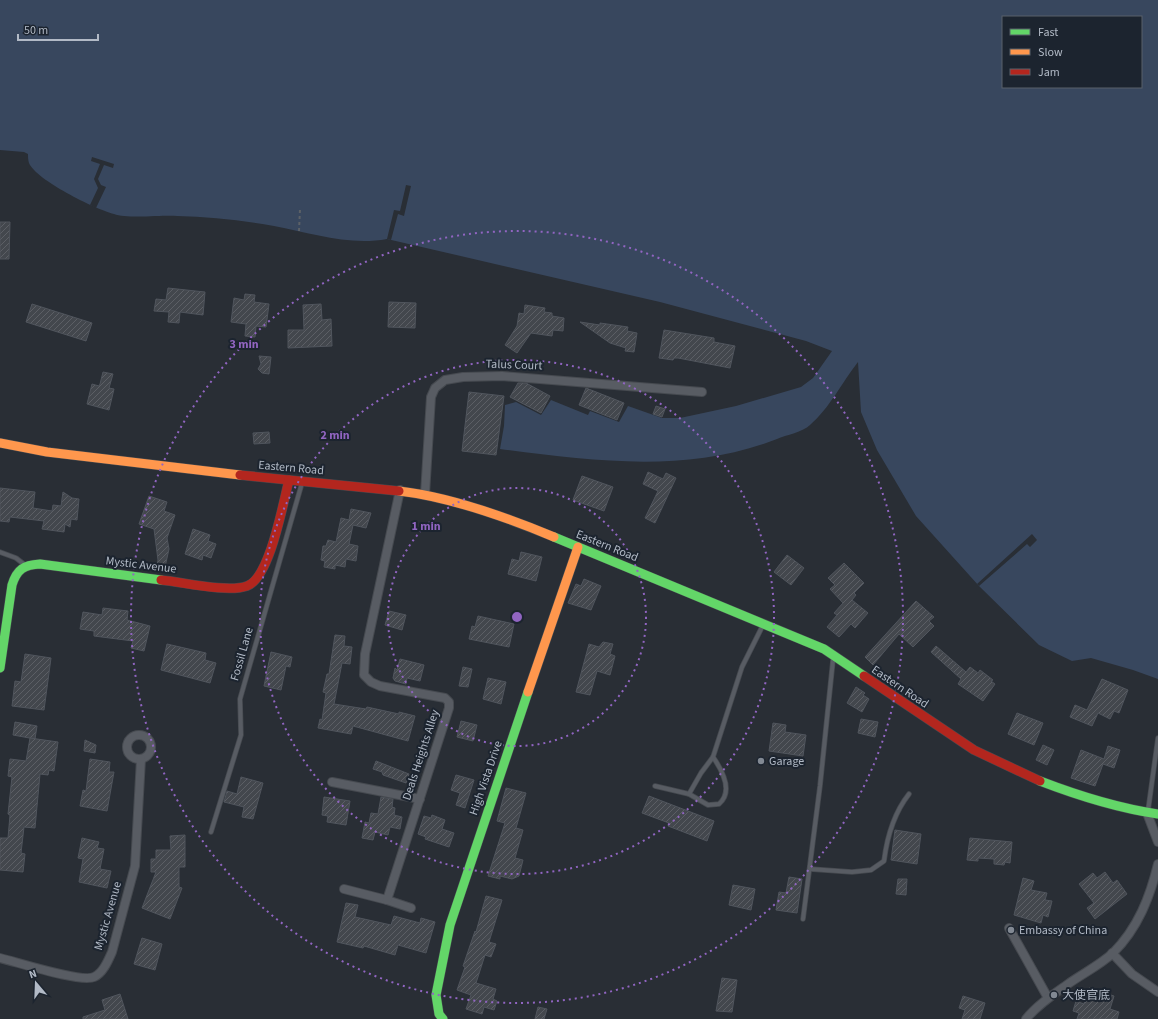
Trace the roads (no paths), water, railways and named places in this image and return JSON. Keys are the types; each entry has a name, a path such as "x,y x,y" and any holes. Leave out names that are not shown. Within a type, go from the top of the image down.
{"main road":[{"name":"Eastern Road","path":"0,443 47,452 289,480 400,490 425,494 520,523 824,649 974,750 1026,774 1074,794 1125,809 1158,814"},
{"name":"Mystic Avenue","path":"25,565 40,564 227,588 245,586 253,583 259,577 270,549 289,480"},
{"name":"High Vista Drive","path":"443,1019 439,1014 436,995 441,963 450,925 476,844 578,547"},
{"path":"0,668 12,585 16,573 25,565"}],"street":[{"name":"Talus Court","path":"425,494 431,397 435,388 445,380 463,377 533,377 702,392"},
{"name":"Deals Heights Alley","path":"386,900 449,708 449,702 445,698 380,686 371,682 364,675 363,663 400,490"},
{"name":"Mystic Avenue","path":"0,958 73,977 88,979 95,977 105,965 112,952 135,866 141,759"},
{"path":"332,782 420,799"},
{"path":"1147,813 1158,842"},
{"path":"1026,1019 1048,998 1112,953 1140,917 1152,888 1158,864"},
{"path":"344,889 411,908"},
{"path":"1009,928 1048,998"},
{"path":"1112,953 1132,974 1158,992"}],"lane":[{"name":"Fossil Lane","path":"211,832 241,735 240,699 303,481"},
{"path":"0,552 16,558 25,565"},
{"path":"689,794 701,773 713,757 742,667 763,624"},
{"path":"803,920 820,786 833,655"},
{"path":"1147,813 1158,738"},
{"path":"655,786 689,794 708,805 715,806 723,801 726,785 722,771 713,757"},
{"path":"810,869 871,870 884,861 886,846 899,806 909,794"}],"water":[{"path":"0,0 1158,0 1158,679 1091,658 1072,661 1039,645 979,586 916,516 877,450 861,412 858,362 830,403 807,427 803,430 743,450 709,457 674,461 640,462 570,457 500,449 504,426 505,405 516,402 541,415 551,400 588,415 590,411 619,422 628,406 662,418 680,418 736,406 801,387 813,378 832,351 806,341 660,302 387,239 373,241 344,240 238,220 177,216 135,217 120,215 94,206 54,185 34,170 29,163 28,154 24,152 0,150"}],"place":[{"name":"Garage","path":"761,761"},
{"name":"Embassy of China","path":"1011,930"},
{"name":"大使官底","path":"1054,995"}]}
